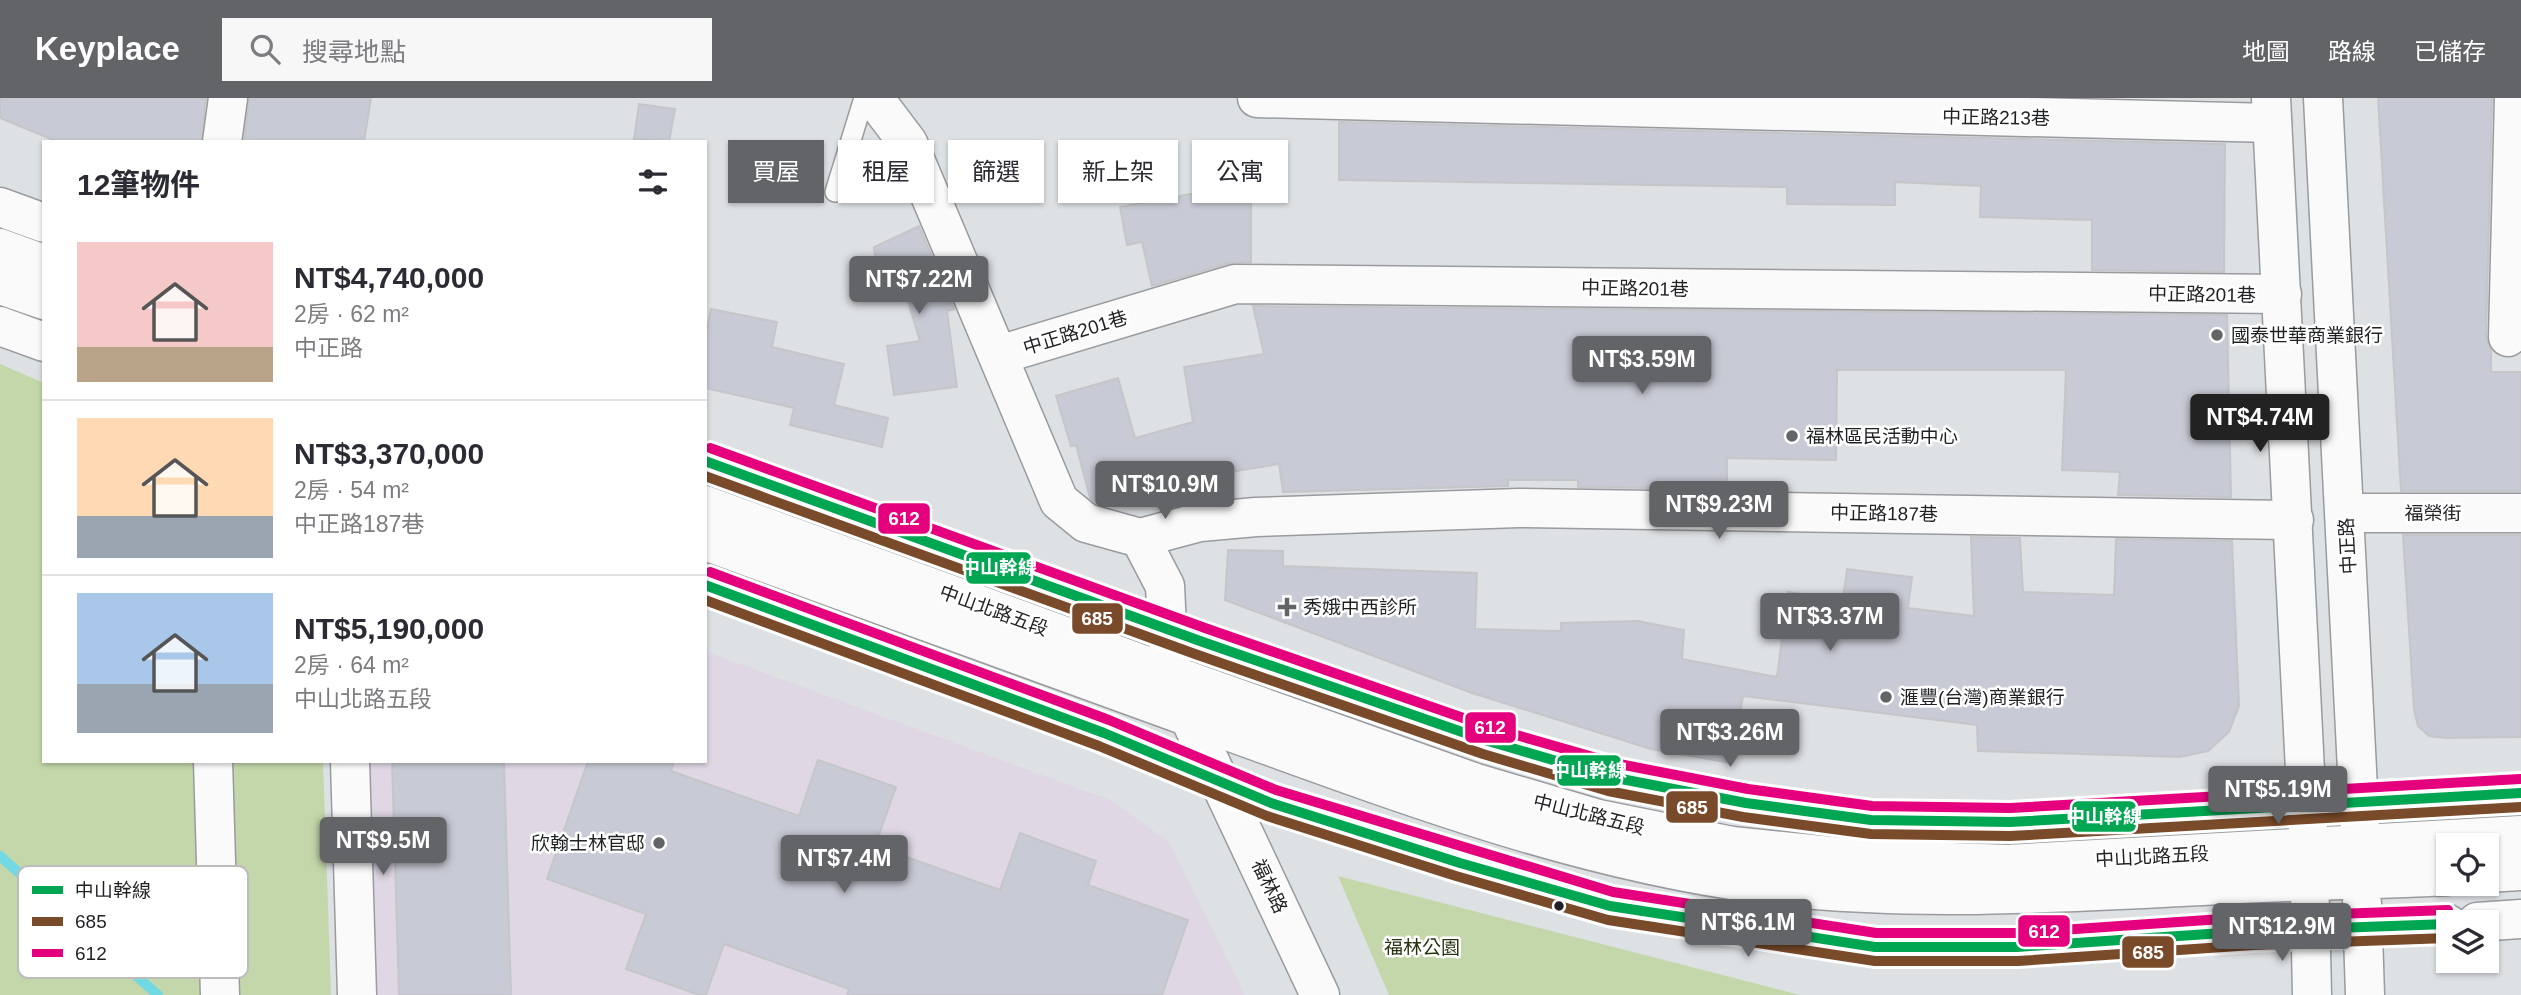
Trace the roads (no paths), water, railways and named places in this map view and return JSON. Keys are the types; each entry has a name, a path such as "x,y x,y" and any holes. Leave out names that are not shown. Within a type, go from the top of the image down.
{"main road":[{"path":"222,140 228,98"},
{"path":"874,98 908,143 1059,501 1086,523 1140,538"},
{"name":"中正路213巷","path":"1257,98 2271,111"},
{"name":"中正路","path":"2323,98 2359,803 2365,995"},
{"path":"2508,337 2514,98"},
{"path":"2271,111 2308,806 2312,995"},
{"path":"0,207 42,222"},
{"path":"0,248 42,263"},
{"name":"中正路201巷","path":"999,355 1235,284 2282,294"},
{"path":"0,285 42,299"},
{"path":"0,326 42,341"},
{"path":"707,462 1488,741 1611,777 1746,803 1871,820 2010,822 2521,793"},
{"name":"中山北路五段","path":"707,506 836,570 1189,717 1480,819 1609,855 1757,884 1875,894 2011,896 2309,864"},
{"name":"中正路187巷","path":"1140,538 1200,522 1256,517 1519,508 2294,520"},
{"name":"福榮街","path":"2345,513 2521,513"},
{"path":"813,624 860,517"},
{"name":"福林路","path":"1140,538 1165,586 1172,675 1189,717 1320,995"},
{"name":"中山北路五段","path":"707,541 836,570 1172,675 1476,783 1598,819 1732,846 1861,859 2008,864 2309,864 2361,862 2521,835"},
{"path":"707,585 1218,779 1271,803 1597,903 1875,947 2017,947 2436,925"},
{"path":"213,763 216,866"},
{"path":"350,763 357,995"},
{"name":"中山北路五段","path":"2361,862 2436,874"},
{"path":"2499,872 2521,871"},
{"path":"2499,920 2521,919"}],"lane":[{"path":"835,192 864,98"}],"waterway":[{"path":"0,856 18,872"},
{"path":"139,978 158,995"}],"place":[{"name":"國泰世華商業銀行","path":"2217,335"},
{"name":"福林區民活動中心","path":"1792,436"},
{"name":"秀娥中西診所","path":"1287,607"},
{"name":"滙豐(台灣)商業銀行","path":"1886,697"},
{"name":"欣翰士林官邸","path":"659,843"}],"park label":[{"name":"福林公園","path":"1422,947"}]}
